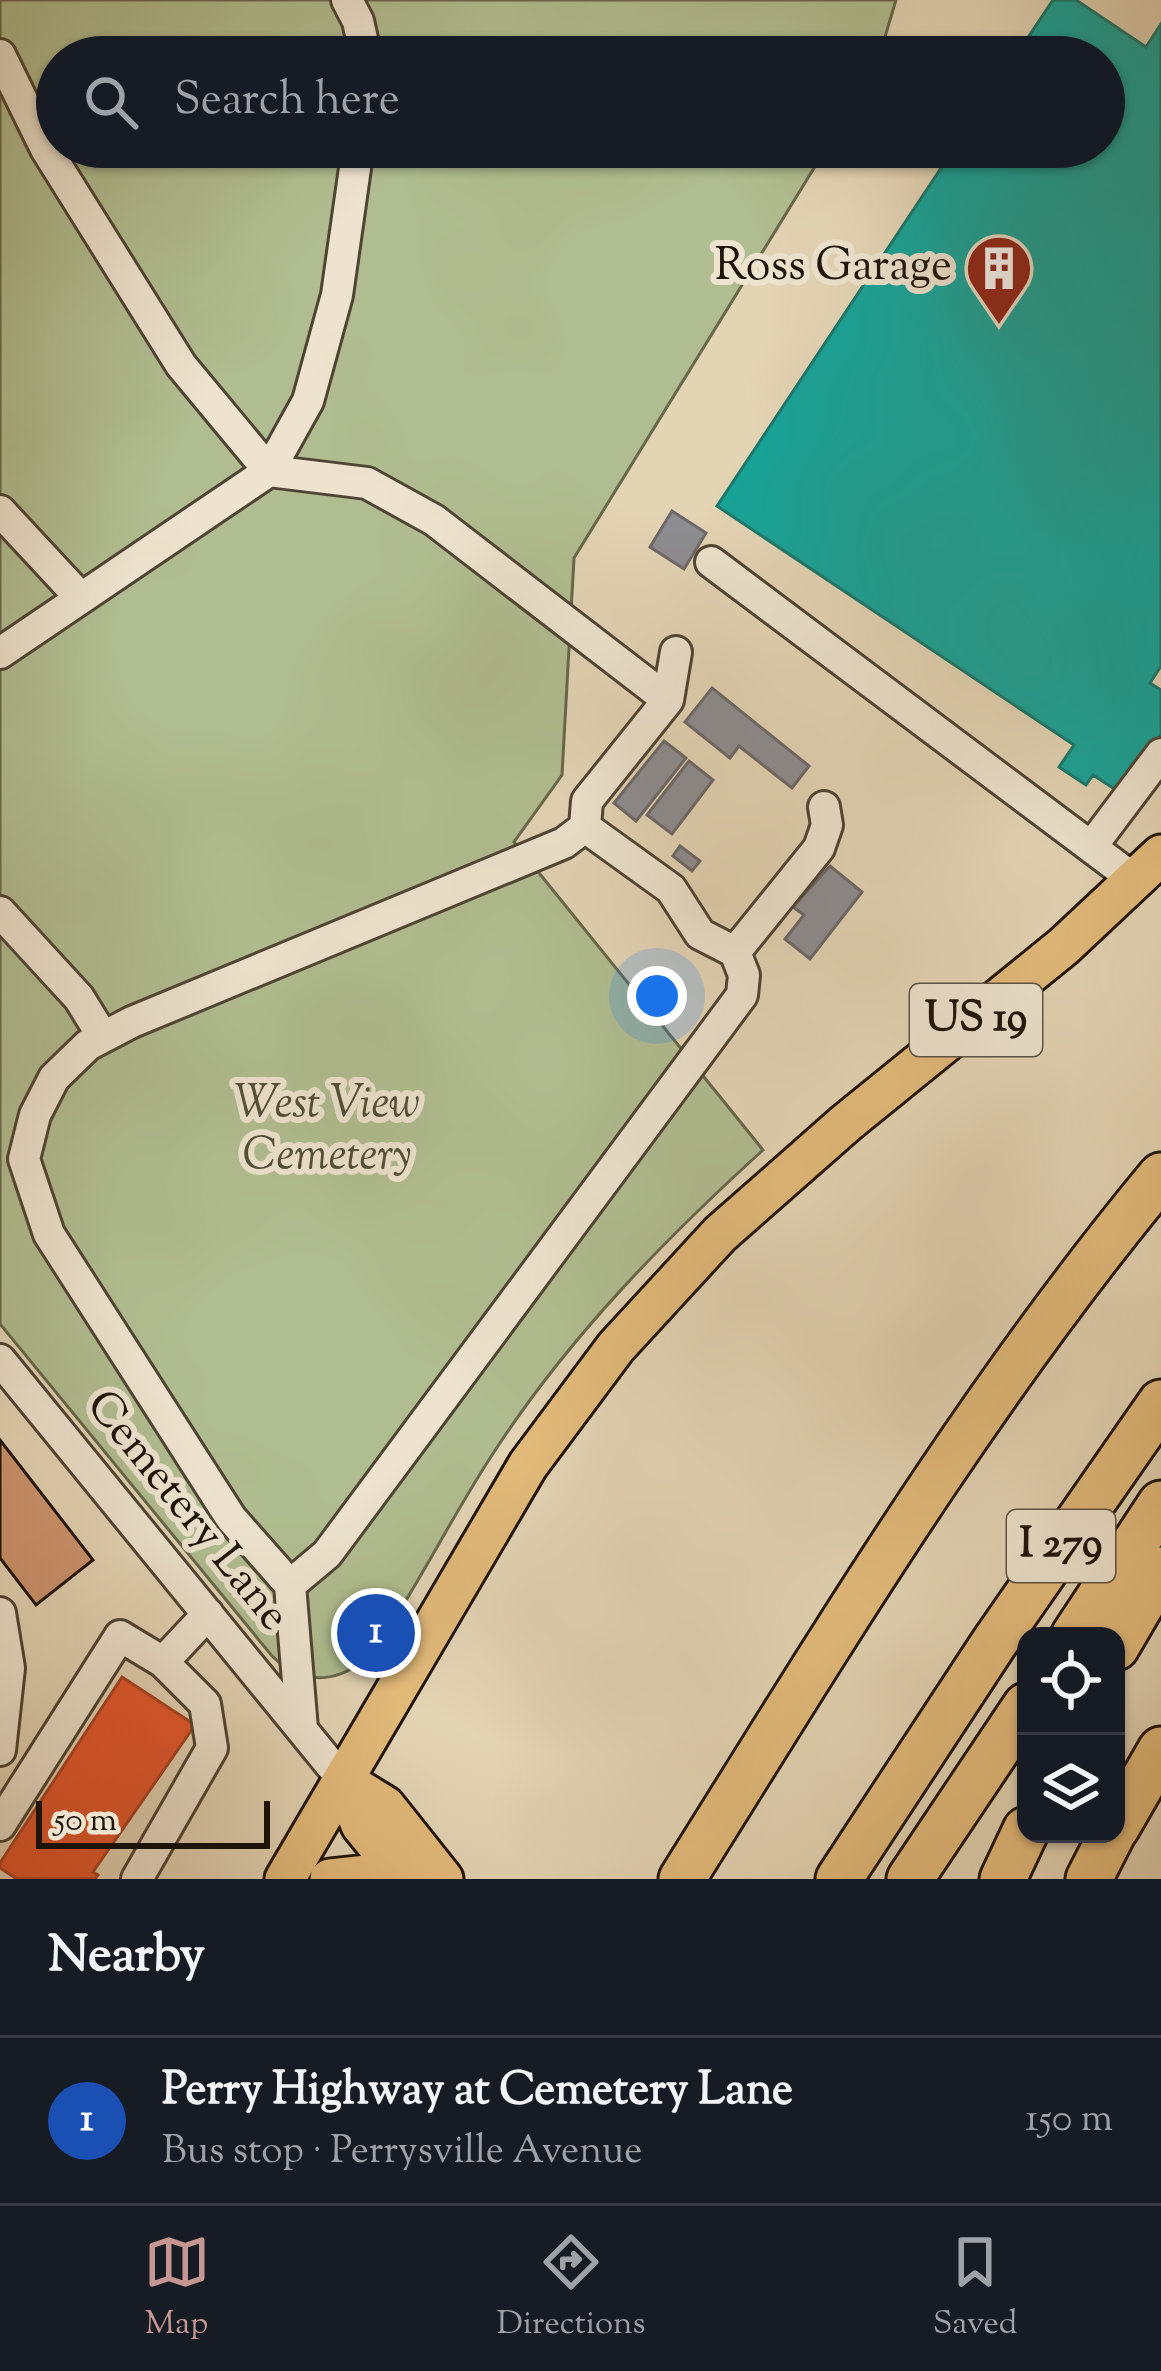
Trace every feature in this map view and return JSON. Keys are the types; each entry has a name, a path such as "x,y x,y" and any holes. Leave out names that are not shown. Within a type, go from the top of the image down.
{"highway":[{"path":"682,1879 952,1451 1060,1301 1161,1176"},
{"name":"I 279","path":"839,1879 994,1642 1161,1403"},
{"path":"1091,1627 1161,1504"},
{"path":"1096,1627 1161,1570"},
{"path":"910,1879 1017,1719"},
{"path":"934,1879 1017,1735"},
{"path":"1125,1812 1161,1750"},
{"path":"1004,1879 1020,1843"},
{"path":"1089,1879 1108,1843"}],"main road":[{"name":"US 19","path":"285,1879 528,1465 662,1293 783,1176 988,1011 1148,868"},
{"name":"Cemetery Lane","path":"343,1780 362,1825 402,1879"},
{"name":"Cemetery Lane","path":"343,1780 385,1806 443,1879"},
{"path":"330,1879 377,1874 402,1879"}],"street":[{"path":"347,0 361,36"},
{"path":"0,55 36,128"},
{"path":"58,168 181,365 269,471 367,483 434,520 668,700"},
{"path":"0,653 269,471 308,401 337,295 355,168"},
{"path":"0,511 79,596"},
{"path":"711,562 1091,847 1148,868"},
{"path":"302,1729 290,1585 231,1519 49,1234 24,1159 35,1114 54,1078 88,1045 563,843 585,827 587,801 668,700 676,652"},
{"path":"1091,847 1161,754"},
{"path":"735,952 819,848 827,825 824,806"},
{"path":"290,1585 327,1554 742,995 744,975 735,952 700,934 671,889 585,827"},
{"path":"0,912 79,998 104,1037"},
{"name":"Cemetery Lane","path":"0,1360 343,1780"},
{"path":"0,1613 9,1668 0,1750"},
{"path":"163,1662 208,1614"},
{"path":"0,1825 121,1636 163,1662 205,1704 212,1748 137,1879"}],"green space":[{"name":"West View Cemetery","path":"0,0 896,0 885,36 36,36 36,168 814,168 574,558 562,775 514,842 763,1150 655,1254 555,1367 480,1474 373,1652 349,1670 323,1678 297,1673 272,1656 0,1324"}],"building: Shops":[{"path":"122,1677 195,1725 93,1872 98,1875 95,1879 17,1879 0,1868 0,1863"}],"building: Public":[{"name":"Ross Garage","path":"1053,0 1076,0 1146,47 1161,24 1161,666 1150,683 1161,690 1161,734 1122,794 1093,775 1086,785 1059,767 1074,745 717,506 941,168 1125,168 1125,36 1029,36"}],"building: Industry":[{"path":"672,511 706,533 684,569 650,547"},
{"path":"712,688 809,766 792,788 739,746 730,758 685,722"},
{"path":"664,741 686,758 636,821 614,803"},
{"path":"689,761 713,780 672,834 647,815"},
{"path":"680,846 700,861 692,871 673,856"},
{"path":"830,866 862,892 810,959 785,939 804,915 793,907"}],"building: Other":[{"path":"0,1440 93,1560 36,1605 0,1558"}],"place":[{"name":"Ross Garage","path":"999,327"},
{"name":"Perry Highway at Cemetery Lane","path":"376,1633"}]}
